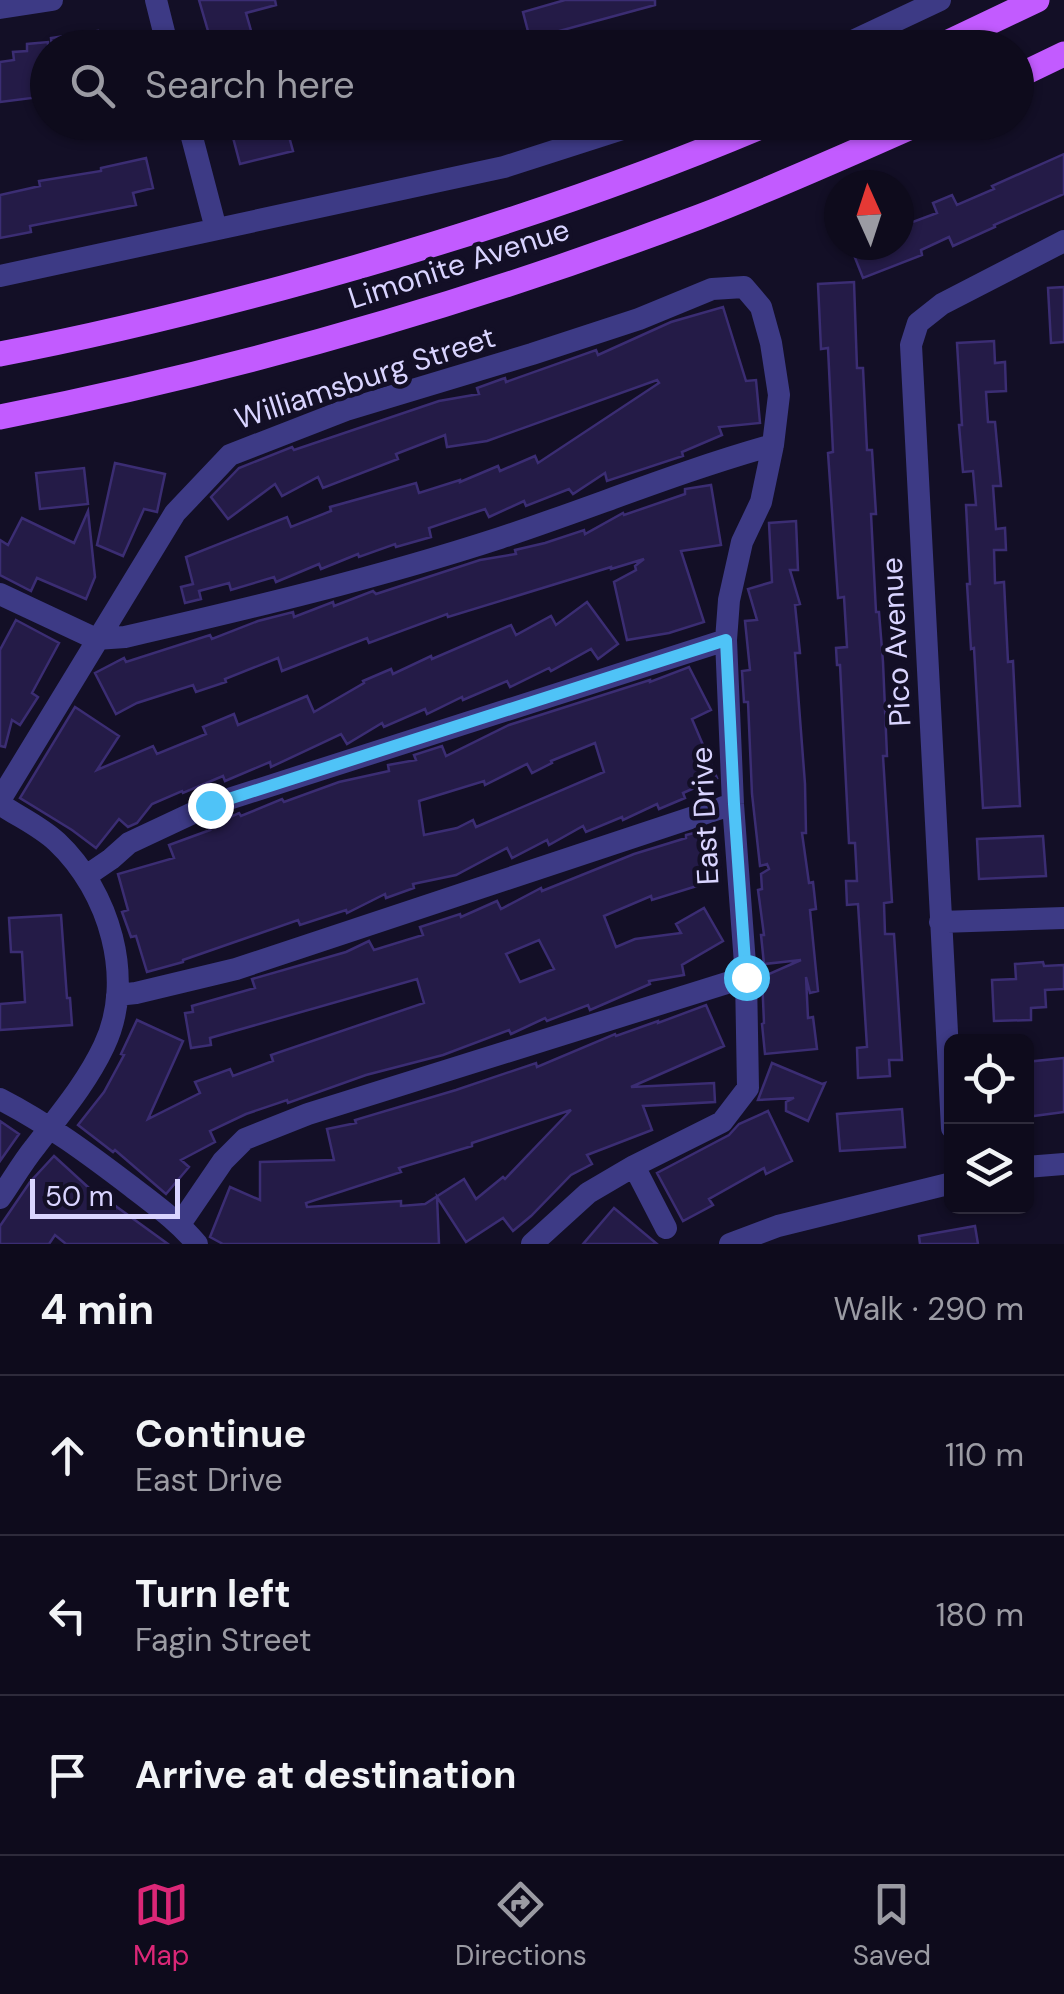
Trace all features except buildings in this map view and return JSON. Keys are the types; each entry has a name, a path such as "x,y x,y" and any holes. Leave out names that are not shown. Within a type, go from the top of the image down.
{"main road":[{"path":"974,30 1037,0"},
{"path":"1034,69 1064,54"},
{"name":"Limonite Avenue","path":"0,354 214,306 356,268 495,226 727,140"},
{"name":"Limonite Avenue","path":"0,417 211,371 390,322 699,217 882,140"}],"street":[{"path":"0,8 52,0"},
{"path":"156,0 164,30"},
{"path":"876,30 940,0"},
{"path":"193,140 216,229"},
{"path":"0,276 504,166 587,140"},
{"name":"Pico Avenue","path":"952,1124 912,378 913,335 918,323 942,304 1064,241"},
{"name":"East Drive","path":"532,1244 588,1192 722,1122 748,1088 746,977 726,640 729,600 742,542 762,502 779,395 761,306 744,287"},
{"name":"Williamsburg Street","path":"0,802 174,513 230,455 346,410 639,319 712,289 744,287"},
{"path":"0,594 96,639 125,637 300,596 500,538 773,445"},
{"path":"86,876 129,843 210,805 726,640"},
{"path":"0,802 55,840 86,876 107,916 117,996 106,1043 79,1091 0,1198"},
{"path":"117,996 236,969 734,804"},
{"path":"940,922 1064,918"},
{"path":"180,1224 223,1161 246,1139 308,1114 746,977"},
{"path":"0,1100 50,1128 112,1172 180,1224 197,1244"},
{"path":"1034,1166 1064,1164"},
{"path":"634,1166 666,1228"},
{"path":"730,1244 778,1226 944,1185"}],"route":[{"path":"210,805 726,640 746,977"}]}
